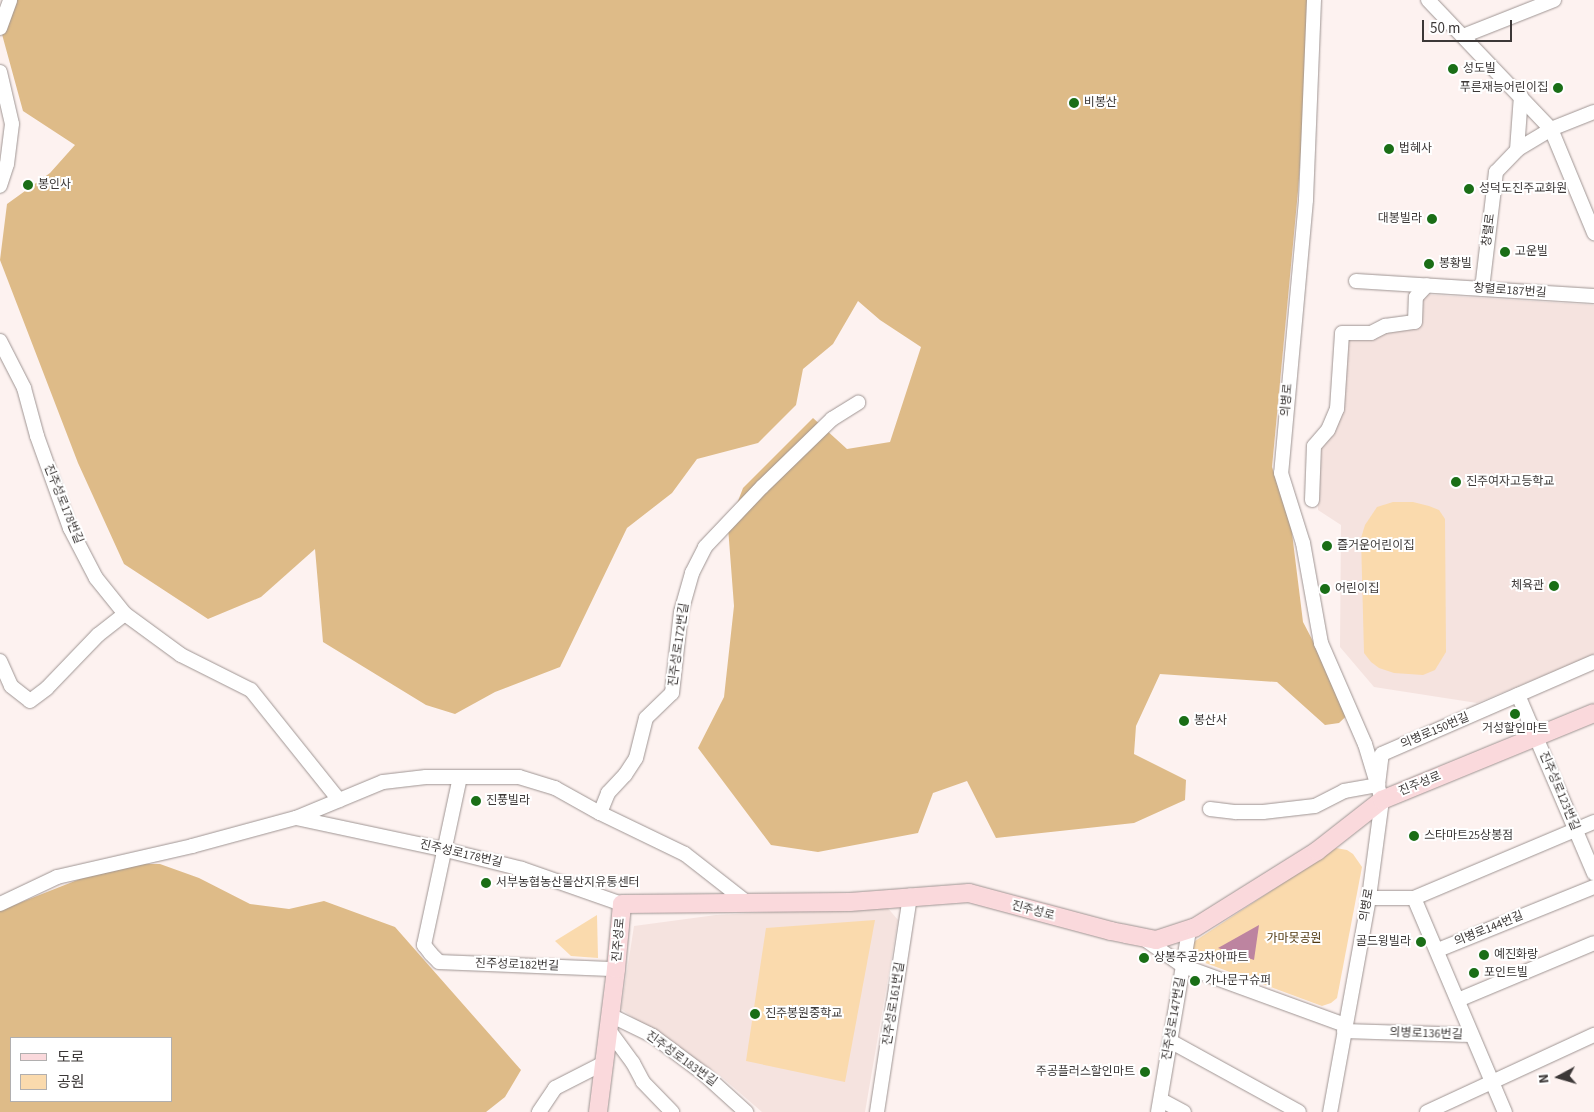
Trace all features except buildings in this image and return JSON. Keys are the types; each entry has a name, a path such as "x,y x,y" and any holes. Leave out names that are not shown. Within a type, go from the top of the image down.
{"main road":[{"name":"진주성로","path":"598,1112 622,904 850,902 969,893 1111,932 1156,940 1194,928 1317,851 1380,792 1594,713"}],"street":[{"path":"0,28 10,0"},
{"name":"의병로","path":"1314,0 1306,200 1281,473 1303,543 1321,643 1365,744 1380,792 1369,898 1330,1112"},
{"path":"1428,0 1551,129 1594,233"},
{"path":"1463,36 1554,0"},
{"path":"0,72 12,124 6,164 0,186"},
{"path":"1517,150 1521,96"},
{"name":"창렬로","path":"1482,289 1496,172 1517,150 1551,129 1594,112"},
{"name":"창렬로187번길","path":"1356,281 1594,296"},
{"path":"1312,500 1314,446 1328,430 1337,409 1342,333 1371,333 1385,326 1414,322 1416,297 1427,285"},
{"name":"진주성로178번길","path":"0,341 24,388 37,436 70,528 96,578 125,614 181,655 251,690 339,800"},
{"name":"진주성로172번길","path":"600,813 608,793 625,775 636,758 646,718 672,693 681,612 692,573 706,547 762,487 832,419 858,403"},
{"path":"0,661 11,686 30,701 47,688 98,635 125,614"},
{"path":"1518,695 1594,662"},
{"name":"의병로150번길","path":"1380,792 1382,754 1518,695"},
{"name":"진주성로123번길","path":"1518,695 1594,873"},
{"name":"진주성로178번길","path":"0,904 57,877 192,846 296,818 384,782 426,777 519,776 555,788 600,813"},
{"path":"446,850 460,777"},
{"path":"1210,808 1236,812 1263,812 1315,806 1344,791 1380,792"},
{"path":"600,813 684,854 749,904"},
{"name":"진주성로178번길","path":"296,818 446,850 522,869 622,904"},
{"path":"1369,898 1414,898 1594,822"},
{"name":"진주성로182번길","path":"446,850 424,946 439,962 616,969"},
{"name":"의병로144번길","path":"1438,950 1594,887"},
{"name":"진주성로161번길","path":"877,1112 910,896"},
{"path":"1414,898 1438,950"},
{"name":"진주성로147번길","path":"1159,1106 1189,931 1194,928"},
{"path":"1143,937 1183,966 1345,1028"},
{"path":"1458,1000 1594,943"},
{"name":"의병로136번길","path":"1345,1028 1471,1035 1438,950"},
{"path":"609,1022 643,1082 672,1112"},
{"name":"진주성로183번길","path":"609,1022 653,1036 704,1074 746,1112"},
{"path":"1471,1035 1504,1112"},
{"path":"1427,1112 1594,1035"},
{"path":"1170,1041 1299,1112"},
{"path":"539,1112 555,1088 604,1063"},
{"path":"1159,1106 1184,1112"}],"shaded area":[{"path":"7,0 1313,0 1298,191 1272,467 1291,525 1303,622 1327,668 1356,707 1339,723 1325,725 1277,682 1160,674 1136,726 1134,754 1186,780 1185,800 1134,823 996,838 967,781 933,793 918,833 818,852 771,845 698,748 724,697 734,606 728,527 743,488 813,418 847,449 890,442 921,347 880,320 858,301 833,344 803,369 796,405 758,443 697,459 672,493 627,528 560,667 495,692 455,714 426,705 323,642 315,549 261,597 208,619 124,564 78,463 0,260 7,204 50,173 75,145 23,111 0,27"},
{"name":"진주여자고등학교","path":"1419,294 1594,305 1594,655 1477,703 1374,687 1340,647 1341,525 1318,510 1316,453 1340,413 1341,336 1414,325"},
{"path":"129,864 160,864 199,878 250,904 289,909 324,901 395,927 521,1070 505,1097 486,1112 0,1112 0,899 9,907 85,877"},
{"name":"진주봉원중학교","path":"886,906 898,920 865,1112 762,1112 718,1074 621,1009 634,926 716,915"},
{"path":"1259,925 1254,960 1218,948"}],"green space":[{"path":"1393,502 1413,502 1429,506 1439,510 1445,519 1446,652 1435,670 1423,675 1394,673 1379,668 1364,653 1361,538 1365,525 1377,507"},
{"name":"가마못공원","path":"1336,848 1347,850 1353,854 1362,867 1337,998 1331,1003 1322,1006 1200,961 1194,956 1192,947 1195,941"},
{"path":"597,915 598,958 571,956 555,941"},
{"path":"875,920 845,1082 746,1061 766,928"}],"place":[{"name":"성도빌","path":"1453,69"},
{"name":"푸른재능어린이집","path":"1558,88"},
{"name":"비봉산","path":"1074,103"},
{"name":"법혜사","path":"1389,149"},
{"name":"봉인사","path":"28,185"},
{"name":"성덕도진주교화원","path":"1469,189"},
{"name":"대봉빌라","path":"1432,219"},
{"name":"고운빌","path":"1505,252"},
{"name":"봉황빌","path":"1429,264"},
{"name":"진주여자고등학교","path":"1456,482"},
{"name":"즐거운어린이집","path":"1327,546"},
{"name":"체육관","path":"1554,586"},
{"name":"어린이집","path":"1325,589"},
{"name":"거성할인마트","path":"1515,714"},
{"name":"봉산사","path":"1184,721"},
{"name":"진풍빌라","path":"476,801"},
{"name":"스타마트25상봉점","path":"1414,836"},
{"name":"서부농협농산물산지유통센터","path":"486,883"},
{"name":"골드윙빌라","path":"1421,942"},
{"name":"예진화랑","path":"1484,955"},
{"name":"상봉주공2차아파트","path":"1144,958"},
{"name":"포인트빌","path":"1474,973"},
{"name":"가나문구슈퍼","path":"1195,981"},
{"name":"진주봉원중학교","path":"755,1014"},
{"name":"주공플러스할인마트","path":"1145,1072"}]}
